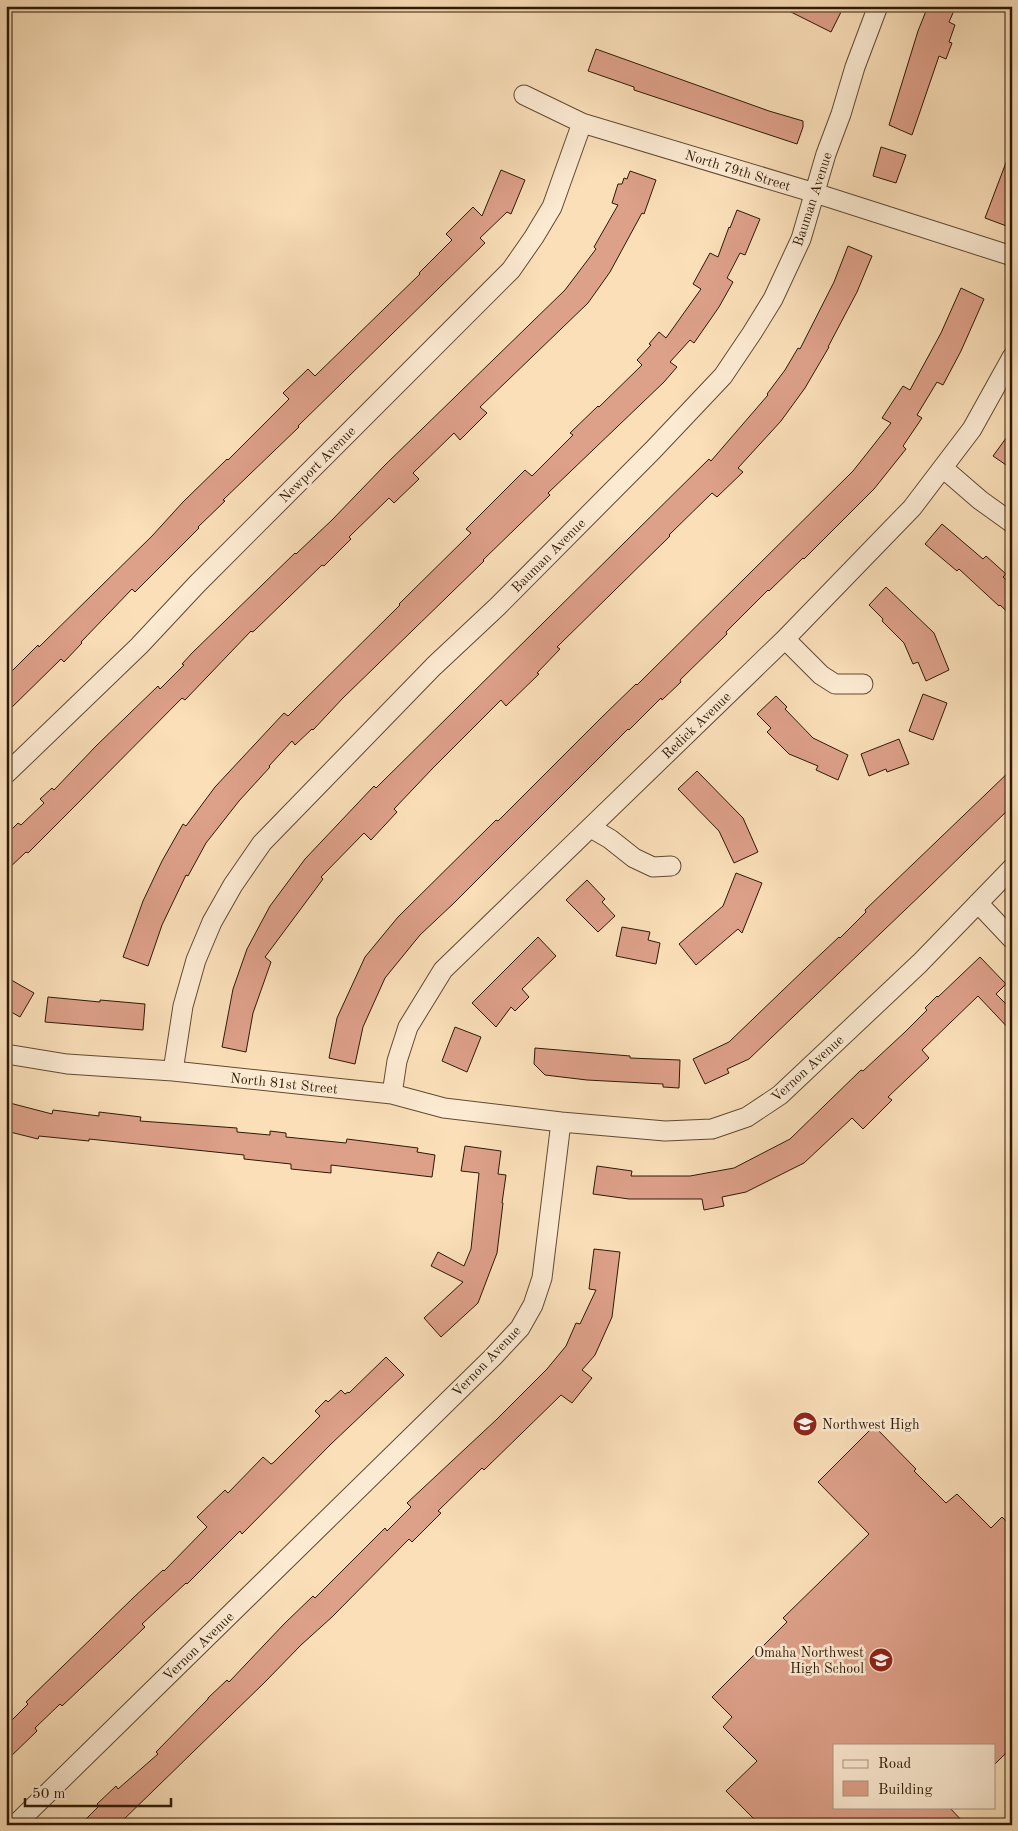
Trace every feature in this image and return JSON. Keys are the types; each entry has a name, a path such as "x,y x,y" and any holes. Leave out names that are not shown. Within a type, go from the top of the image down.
{"street":[{"name":"Bauman Avenue","path":"173,1071 184,1006 196,960 212,922 233,885 262,843 434,666 497,607 653,450 723,376 752,333 772,299 801,239 826,154 878,6"},
{"name":"North 79th Street","path":"524,95 582,123 815,193 1012,256"},
{"name":"Newport Avenue","path":"6,774 139,646 202,579 510,270 534,238 552,207 582,123"},
{"name":"Redick Avenue","path":"392,1094 397,1061 408,1027 443,970 785,639 912,508 972,429 1012,357"},
{"path":"943,468 980,500 1012,523"},
{"path":"785,639 821,674 835,684 863,684"},
{"path":"591,828 640,861 653,867 671,866"},
{"name":"Vernon Avenue","path":"15,1825 493,1357 520,1328 533,1305 542,1278 561,1122 665,1130 712,1129 747,1117 780,1095 813,1064 920,963 1012,868"},
{"path":"978,903 1012,939"},
{"name":"North 81st Street","path":"6,1054 67,1064 173,1071 392,1094 444,1108 561,1122"}],"building":[{"path":"779,6 844,6 831,32"},
{"path":"928,6 956,6 949,22 955,25 949,42 952,43 946,59 939,56 912,135 889,125 918,31"},
{"path":"596,49 769,111 803,121 803,127 797,144 634,90 634,87 588,71"},
{"path":"881,147 906,155 896,183 873,176"},
{"path":"1010,152 1012,152 1012,228 985,218"},
{"path":"501,170 525,180 511,214 507,212 480,238 485,243 223,500 225,501 135,592 132,589 64,662 61,659 6,713 6,677 152,536 183,502 289,399 283,393 308,369 315,376 420,274 452,240 446,234 473,207 482,216"},
{"path":"630,171 656,180 644,214 642,213 610,272 588,303 480,407 487,413 460,440 454,433 413,473 419,479 394,503 389,498 349,537 351,539 324,566 322,565 254,631 251,631 185,700 182,698 28,853 26,852 6,871 6,835 18,823 21,825 44,803 40,799 52,788 54,790 158,686 160,689 184,665 182,664 192,653 295,553 332,520 385,465 565,290 596,249 594,247 618,205 612,203 618,184 622,184 624,178 627,179"},
{"path":"737,210 760,219 745,255 740,253 727,278 733,282 719,307 694,343 690,340 670,362 677,367 664,382 548,493 550,495 343,698 313,730 295,745 292,741 239,801 206,843 188,876 186,875 162,925 148,966 123,957 143,901 162,861 183,824 186,826 215,787 284,713 288,716 471,533 466,529 525,470 532,476 573,435 570,433 642,365 637,360 651,345 649,344 659,332 666,338 701,289 693,284 710,253 718,257"},
{"path":"848,246 872,256 857,292 829,347 805,388 781,421 738,468 743,472 717,497 712,493 669,535 557,647 560,649 537,673 539,674 506,706 501,700 394,809 397,812 371,840 364,833 321,877 323,879 265,957 271,962 253,1013 246,1052 222,1047 233,989 247,949 270,906 305,859 374,786 376,788 709,459 711,461 768,395 798,348 800,349 834,282"},
{"path":"961,288 984,299 961,351 943,385 937,382 917,415 922,418 903,446 906,449 874,489 804,559 768,590 726,632 727,634 680,680 681,682 628,729 420,935 385,978 363,1027 355,1064 329,1058 337,1018 365,957 398,917 637,685 853,471 891,423 882,418 903,386 910,390 941,333"},
{"path":"1012,430 1012,469 993,456"},
{"path":"942,524 983,559 986,556 1006,574 1003,577 1012,585 1012,616 959,569 957,571 925,544"},
{"path":"886,587 934,633 949,670 926,681 918,662 913,664 904,643 869,605"},
{"path":"923,694 947,703 933,740 909,731"},
{"path":"776,696 787,707 785,709 813,738 848,755 838,780 816,770 818,766 789,754 767,732 771,728 757,714"},
{"path":"899,739 909,764 887,772 886,769 869,776 861,754"},
{"path":"1012,769 1012,806 749,1059 727,1069 729,1073 705,1084 693,1059 729,1042 840,938 866,912 865,910"},
{"path":"697,771 743,818 758,852 734,863 719,831 678,789"},
{"path":"736,873 762,883 742,933 738,929 696,965 679,944 723,906"},
{"path":"587,880 605,899 602,902 615,916 598,932 566,900"},
{"path":"622,927 650,932 648,940 660,943 656,964 616,956"},
{"path":"538,937 556,956 522,989 529,997 515,1011 511,1007 496,1027 472,1003"},
{"path":"980,957 1006,984 996,994 1012,1010 1012,1032 978,996 922,1050 929,1058 888,1097 892,1100 863,1129 852,1118 804,1163 746,1192 722,1197 724,1206 704,1210 702,1199 629,1199 593,1194 597,1166 632,1171 631,1176 690,1176 734,1168 790,1139 861,1070 863,1071 905,1032 927,1010 925,1008 937,996"},
{"path":"6,977 34,993 20,1017 6,1009"},
{"path":"48,997 145,1004 143,1030 45,1022"},
{"path":"455,1027 481,1037 467,1072 442,1061"},
{"path":"535,1048 630,1056 630,1058 680,1060 679,1088 663,1087 663,1084 587,1080 545,1075 534,1064"},
{"path":"6,1102 52,1114 53,1110 99,1116 99,1112 141,1117 140,1121 237,1128 237,1132 270,1135 270,1131 286,1133 286,1137 346,1143 347,1139 418,1148 417,1152 435,1155 432,1177 331,1165 331,1173 291,1169 291,1164 244,1159 244,1155 89,1139 89,1141 39,1136 38,1139 6,1131"},
{"path":"465,1146 501,1151 498,1174 506,1175 497,1253 478,1303 441,1337 424,1318 463,1282 431,1266 438,1252 464,1266 471,1249 479,1173 461,1171"},
{"path":"594,1249 620,1252 612,1317 595,1355 582,1370 592,1378 572,1403 561,1395 484,1470 482,1468 438,1511 441,1513 412,1542 409,1539 332,1617 301,1645 118,1825 80,1825 99,1806 97,1804 116,1786 118,1789 158,1754 156,1752 208,1698 227,1680 229,1682 313,1596 315,1598 385,1528 387,1531 411,1507 407,1503 496,1420 547,1369 566,1346 576,1323 580,1324 596,1290 589,1289"},
{"path":"386,1357 404,1375 331,1444 242,1534 240,1531 187,1584 142,1624 145,1627 62,1706 60,1704 35,1728 37,1731 6,1761 6,1726 28,1704 26,1702 133,1598 164,1571 207,1527 197,1517 225,1490 228,1493 263,1457 271,1464 273,1463 320,1416 315,1411 326,1400 328,1402 341,1390 345,1394 349,1393"},
{"name":"Omaha Northwest High School","path":"874,1426 916,1469 914,1471 946,1503 957,1494 991,1528 1002,1517 1012,1527 1012,1747 996,1763 996,1744 833,1744 833,1808 950,1808 966,1825 760,1825 726,1791 757,1761 723,1727 732,1717 712,1697 787,1622 783,1618 869,1534 818,1482"}],"place":[{"name":"Northwest High","path":"805,1424"},
{"name":"Omaha Northwest High School","path":"881,1660"}]}
